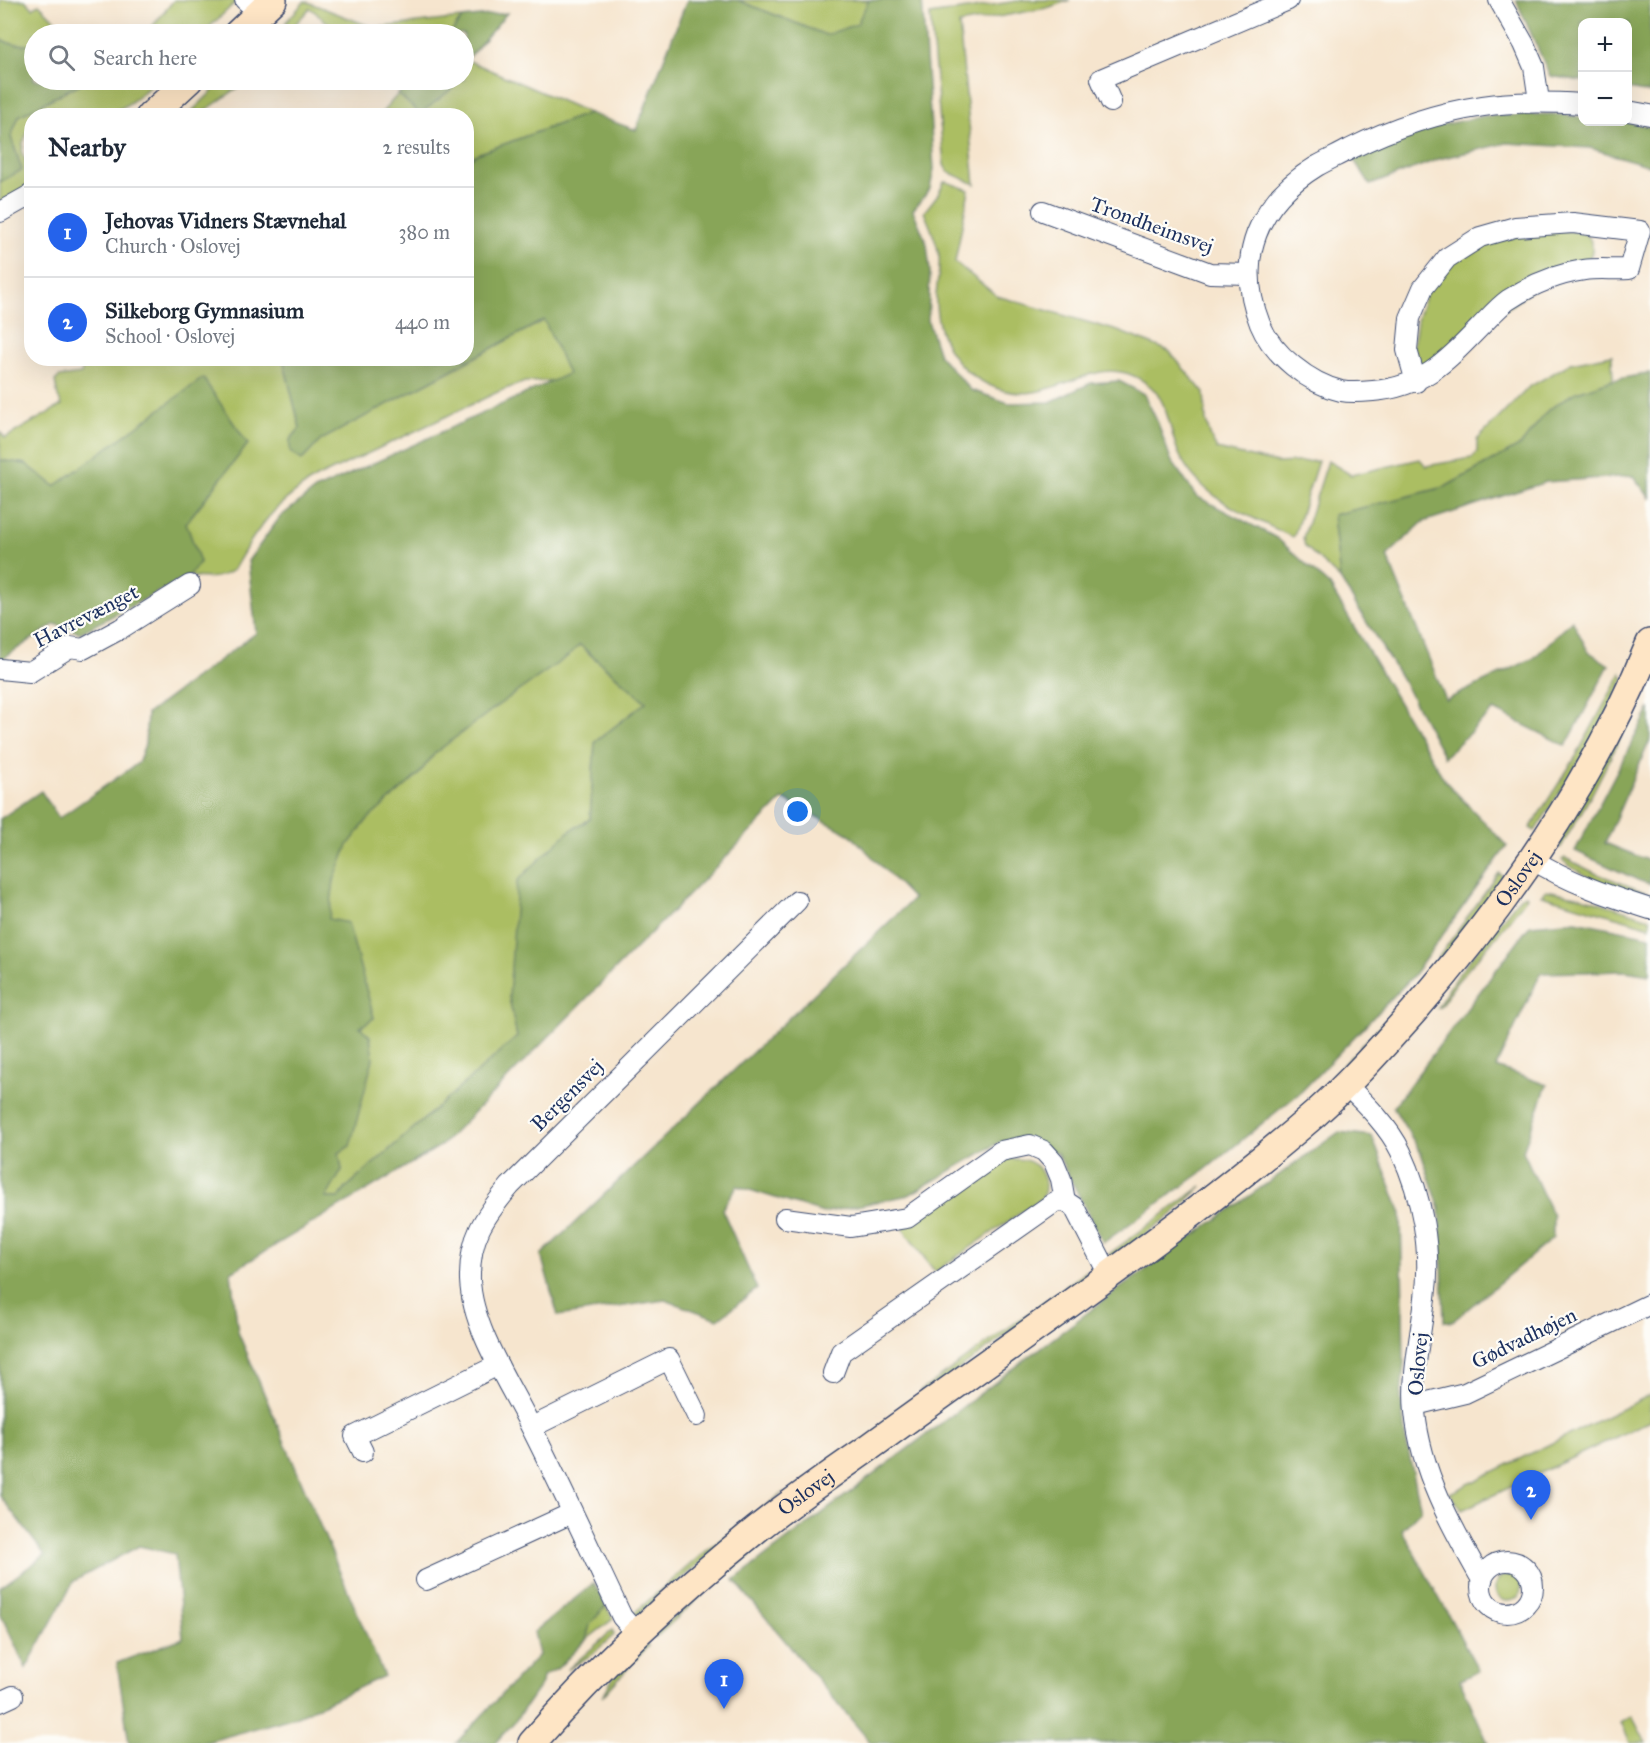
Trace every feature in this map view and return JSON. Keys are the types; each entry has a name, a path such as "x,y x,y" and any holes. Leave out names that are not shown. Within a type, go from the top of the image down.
{"street":[{"path":"1111,102 1101,79 1288,0"},
{"path":"1499,0 1524,44 1533,67 1539,101"},
{"path":"244,24 259,4"},
{"path":"159,108 178,90"},
{"path":"1416,382 1407,350 1410,318 1423,288 1447,258 1480,237 1515,226 1573,223 1640,231 1629,269 1584,270 1533,285 1506,301 1445,363 1416,382 1385,390 1341,391 1307,376 1284,358 1262,330 1252,305 1248,274 1254,237 1267,212 1289,187 1317,166 1380,134 1434,116 1484,106 1539,101 1578,104"},
{"path":"1632,112 1650,116"},
{"path":"0,212 24,198"},
{"name":"Trondheimsvej","path":"1043,211 1210,273 1248,274"},
{"name":"Havrevænget","path":"0,669 30,672 70,647 83,649 120,629 190,585"},
{"name":"Oslovej","path":"532,1743 636,1633 760,1527 989,1359 1109,1275 1246,1171 1346,1085 1449,971 1492,916 1532,859 1604,740 1650,643"},
{"path":"1532,859 1549,870 1596,891 1650,909"},
{"name":"Bergensvej","path":"636,1633 622,1617 531,1427 498,1365 475,1311 470,1281 472,1248 486,1214 510,1186 797,901"},
{"name":"Oslovej","path":"1346,1085 1381,1123 1400,1151 1424,1218 1427,1256 1426,1296 1416,1365 1414,1405 1424,1457 1436,1493 1451,1526 1482,1580"},
{"path":"785,1218 851,1227 907,1218 1001,1151 1030,1145 1044,1151 1054,1161 1061,1179 1065,1201"},
{"path":"833,1373 841,1352 1055,1202 1065,1201 1074,1207 1109,1275"},
{"name":"Gødvadhøjen","path":"1414,1405 1465,1393 1650,1304"},
{"path":"531,1427 669,1359 697,1416"},
{"path":"363,1452 355,1436 498,1365"},
{"path":"426,1580 572,1513"}],"green space":[{"path":"0,0 25,0 33,8 39,4 59,24 24,24 24,45 0,39"},
{"path":"174,0 237,1 213,24 154,24"},
{"path":"687,0 737,0 826,35 857,24 869,0 922,0 934,169 930,189 913,210 927,244 930,271 928,321 939,355 971,390 1009,403 1050,402 1091,383 1119,381 1144,394 1158,423 1171,460 1196,496 1277,538 1330,586 1445,781 1507,846 1413,976 1302,1091 1205,1170 1103,1243 1057,1153 1000,1142 909,1195 823,1213 737,1186 722,1209 757,1289 718,1319 665,1300 558,1316 541,1255 913,899 851,835 783,799 442,1145 231,1272 238,1332 384,1676 295,1717 207,1742 129,1743 117,1663 183,1638 175,1554 139,1546 74,1581 26,1668 0,1613 0,1588 45,1555 0,1496 0,819 41,791 59,818 138,763 145,744 147,714 256,633 248,561 280,517 315,490 568,374 544,320 474,358 474,156 589,113 636,130","holes":["580,645 646,702 595,742 590,819 568,832 517,881 509,997 517,1037 346,1188 339,1198 326,1198 342,1170 339,1153 350,1146 373,1059 370,1036 360,1027 374,1018 348,923 329,919 334,880 348,845 367,820 418,775 435,753"]},
{"path":"737,0 869,0 857,24 826,35"},
{"path":"1023,0 1070,0 1047,8 959,24 975,184 948,172 944,165 930,15"},
{"path":"1516,0 1650,0 1650,93 1632,90 1632,18 1578,18 1578,80 1550,76"},
{"path":"305,1 364,24 329,24 310,8 295,24 285,23"},
{"path":"507,13 474,52 474,24 458,24 462,18"},
{"path":"462,18 458,24 409,24"},
{"path":"0,39 24,45 24,90 68,90 34,108 24,108 24,113 19,116 11,137 22,170 0,182"},
{"path":"474,63 589,113 474,156 474,108 427,108 450,90 474,90"},
{"path":"68,90 145,90 121,108 34,108"},
{"path":"214,90 235,90 209,108 195,108"},
{"path":"402,90 450,90 428,108 413,108 398,94"},
{"path":"398,94 414,108 386,108"},
{"path":"24,113 22,154 24,157 24,190 0,203 0,182 22,170 11,137 19,116"},
{"path":"1552,114 1578,117 1578,126 1632,126 1632,123 1650,127 1650,166 1590,148 1507,143 1439,159 1370,185 1354,160 1417,130 1484,116"},
{"path":"944,182 969,190 955,262 997,296 1118,331 1169,351 1204,393 1206,421 1217,449 1277,463 1318,461 1294,536 1244,514 1201,484 1189,471 1180,456 1162,401 1157,393 1131,375 1113,371 1095,373 1059,386 1020,393 999,389 985,383 963,367 954,357 941,333 936,298 939,255 935,238 924,212 939,193"},
{"path":"1542,230 1585,234 1592,244 1590,257 1564,267 1422,370 1413,347 1418,316 1427,291 1465,250"},
{"path":"545,320 569,374 554,381 525,382 500,391 316,478 278,507 259,529 234,569 218,577 189,576 200,562 186,523 248,444 202,379 55,487 26,464 0,460 0,431 5,438 62,405 55,381 59,377 81,374 83,366 285,366 300,428 290,440 302,460 321,440 459,366 474,366 474,358"},
{"path":"1612,355 1613,380 1574,393 1548,410 1521,445 1445,487 1333,515 1340,579 1305,546 1303,538 1328,461 1351,475 1420,459 1426,466 1472,458 1477,453 1477,440 1529,387 1571,363"},
{"path":"285,366 459,366 321,440 302,460 290,452 290,440 300,428"},
{"path":"1650,373 1650,498 1633,476 1546,482 1423,522 1387,556 1446,700 1534,658 1572,620 1588,651 1609,665 1566,746 1494,710 1444,757 1404,683 1340,579 1333,515 1445,487 1521,445 1548,410 1574,393 1613,380"},
{"path":"203,378 248,444 186,523 200,562 189,576 80,633 55,624 0,660 0,460 26,464 55,486"},
{"path":"580,644 646,702 595,742 590,819 568,832 509,997 517,1037 346,1188 339,1198 325,1198 342,1170 339,1153 359,1027 374,1018 367,994 328,919 334,880 348,845 367,820 418,775 435,753 568,656"},
{"path":"1650,664 1650,679 1592,794 1559,848 1560,840"},
{"path":"1621,673 1624,679 1593,739 1535,831 1530,828 1575,758"},
{"path":"1650,708 1650,740 1605,843 1650,861 1650,884 1575,851"},
{"path":"1565,858 1595,873 1650,894 1650,901 1593,879 1562,860"},
{"path":"1499,873 1504,877 1453,949 1344,1071 1340,1068 1426,975"},
{"path":"1546,890 1582,897 1650,918 1650,927 1541,895"},
{"path":"1526,895 1527,897 1504,927 1437,1008 1456,977 1521,896"},
{"path":"1576,921 1650,936 1650,975 1626,971 1541,973 1496,1067 1547,1085 1523,1151 1553,1216 1553,1238 1452,1322 1444,1321 1440,1209 1421,1153 1393,1107 1530,925"},
{"path":"1339,1132 1372,1136 1401,1214 1404,1362 1401,1399 1405,1435 1421,1510 1402,1530 1479,1671 1460,1680 1488,1743 871,1743 734,1580 1116,1291"},
{"path":"1006,1158 1031,1162 1040,1170 1045,1180 1042,1198 935,1272 902,1228"},
{"path":"1202,1186 1174,1213 1111,1258 1109,1254"},
{"path":"1087,1271 1087,1276 925,1394 921,1391"},
{"path":"1650,1395 1650,1421 1462,1510 1450,1493"},
{"path":"784,1492 638,1615 633,1614 701,1555"},
{"path":"800,1509 803,1514 716,1582 655,1638 652,1635"},
{"path":"1508,1575 1518,1578 1521,1588 1518,1598 1508,1601 1498,1598 1495,1588 1498,1578"},
{"path":"594,1583 606,1606 590,1624 586,1640 557,1669 543,1676 542,1683 516,1720 495,1743 456,1743 539,1655 534,1632"},
{"path":"606,1606 613,1619 586,1640 590,1624"},
{"path":"613,1630 614,1635 591,1655 567,1670"},
{"path":"645,1642 648,1646 602,1697 617,1671"},
{"path":"1632,1716 1646,1743 1630,1743 1621,1723"}],"place":[{"name":"Silkeborg Gymnasium","path":"1531,1520"},
{"name":"Jehovas Vidners Stævnehal","path":"724,1709"}]}
